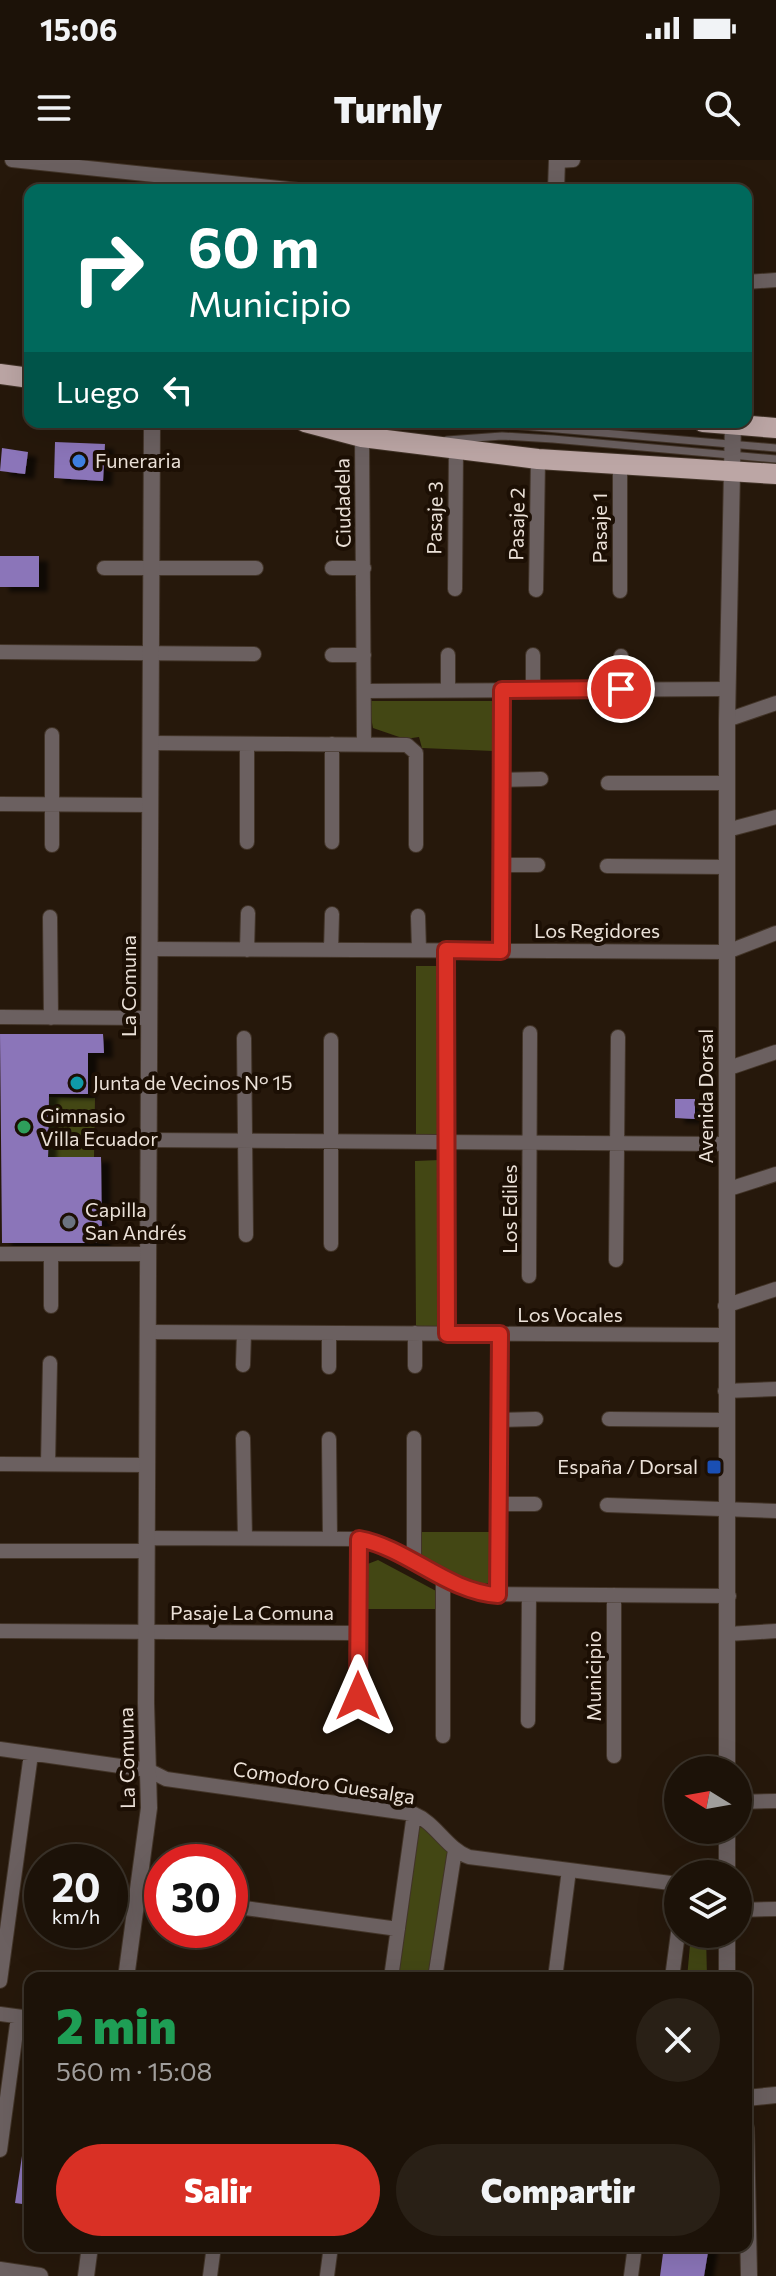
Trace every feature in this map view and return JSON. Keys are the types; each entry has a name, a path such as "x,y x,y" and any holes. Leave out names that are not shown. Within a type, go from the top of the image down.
{"main road":[{"path":"0,374 24,377"},
{"path":"328,428 362,437 620,466 732,444 776,428"},
{"path":"711,428 776,474"}],"street":[{"path":"12,160 241,184"},
{"path":"556,184 557,160 573,160"},
{"path":"752,282 776,280"},
{"name":"La Comuna","path":"127,1972 149,1808 146,1631 152,428"},
{"name":"Ciudadela","path":"362,437 364,744"},
{"name":"Avenida Dorsal","path":"727,1756 727,720 732,444"},
{"name":"Pasaje 3","path":"455,589 456,448"},
{"name":"Pasaje 2","path":"536,590 538,459"},
{"name":"Pasaje 1","path":"620,466 620,591"},
{"path":"104,568 256,568"},
{"name":"Ciudadela","path":"332,568 364,568"},
{"path":"0,652 254,654"},
{"path":"332,655 364,655"},
{"path":"448,655 448,690"},
{"path":"533,655 533,690"},
{"path":"621,656 621,689"},
{"path":"364,691 728,689"},
{"path":"501,951 502,690"},
{"path":"727,720 776,703"},
{"path":"52,735 52,845"},
{"path":"151,743 407,745 416,753 416,845"},
{"path":"247,744 247,842"},
{"path":"332,744 332,842"},
{"path":"502,780 541,779"},
{"path":"608,783 727,783"},
{"path":"0,804 150,805"},
{"path":"727,830 776,817"},
{"path":"501,865 538,865"},
{"path":"607,866 727,867"},
{"path":"247,950 248,913"},
{"path":"331,950 332,914"},
{"path":"418,916 419,950"},
{"path":"50,917 51,1018"},
{"path":"727,952 776,933"},
{"name":"Los Regidores","path":"150,949 727,952"},
{"path":"446,950 447,1334"},
{"path":"0,1017 149,1018"},
{"name":"Los Ediles","path":"529,1276 530,1033"},
{"path":"616,1260 618,1037"},
{"path":"244,1038 246,1235"},
{"path":"331,1040 331,1244"},
{"path":"726,1069 776,1052"},
{"name":"Los Ediles","path":"149,1140 726,1144"},
{"path":"726,1190 776,1174"},
{"path":"0,1254 148,1254"},
{"path":"51,1254 51,1306"},
{"path":"725,1306 776,1289"},
{"name":"Los Vocales","path":"148,1332 725,1335"},
{"path":"243,1365 244,1333"},
{"path":"329,1333 329,1367"},
{"path":"415,1333 415,1366"},
{"path":"498,1595 500,1334"},
{"path":"48,1464 50,1363"},
{"path":"725,1391 776,1389"},
{"path":"499,1420 536,1419"},
{"path":"609,1419 726,1420"},
{"path":"243,1438 245,1538"},
{"path":"414,1438 414,1561"},
{"path":"329,1439 330,1539"},
{"path":"0,1464 147,1465"},
{"path":"498,1504 535,1504"},
{"path":"607,1505 776,1511"},
{"path":"0,1551 245,1538 359,1539 378,1544 478,1592 498,1595 729,1596"},
{"path":"358,1696 359,1539"},
{"path":"443,1576 443,1736"},
{"path":"528,1721 529,1595"},
{"name":"Municipio","path":"614,1595 614,1756"},
{"path":"0,1631 146,1631"},
{"name":"Pasaje La Comuna","path":"146,1631 358,1633"},
{"path":"728,1634 776,1631"},
{"name":"Comodoro Guesalga","path":"0,1749 148,1770 166,1779 414,1814 426,1821 455,1850 474,1858 664,1882"},
{"path":"0,1981 31,1754"},
{"path":"752,1802 776,1801"},
{"path":"392,1972 414,1814"},
{"path":"436,1972 455,1850"},
{"path":"556,1972 569,1870"},
{"path":"138,1894 144,1895"},
{"path":"248,1908 398,1929"},
{"path":"752,1910 776,1909"},
{"path":"673,1972 676,1948"},
{"path":"727,1948 727,1972"},
{"path":"0,2014 24,2017 0,2150"},
{"path":"752,2097 776,2095"},
{"path":"86,2276 89,2252"},
{"path":"210,2276 213,2252"},
{"path":"327,2276 330,2252"},
{"path":"631,2276 634,2252"},
{"path":"749,2252 749,2276"},
{"path":"0,2270 40,2276"}],"lane":[{"path":"544,428 776,448"},
{"path":"420,444 502,436 732,444 776,459"}],"green space":[{"path":"368,701 493,701 493,751 422,748 419,737 405,739 373,728"},
{"path":"416,966 443,966 441,1135 416,1134"},
{"path":"49,1097 95,1098 94,1157 48,1157"},
{"path":"440,1160 442,1326 416,1326 415,1161"},
{"path":"420,1532 493,1532 493,1582 484,1584 465,1579 420,1554"},
{"path":"378,1560 438,1592 438,1609 364,1609 365,1565"},
{"path":"417,1826 426,1829 451,1853 432,1972 396,1972"},
{"path":"690,1948 706,1948 707,1972 688,1972"}],"building":[{"name":"Funeraria","path":"55,442 105,444 103,481 54,478"},
{"path":"2,448 28,452 25,474 0,471"},
{"path":"0,556 39,556 39,587 0,587"},
{"path":"0,1034 103,1034 104,1053 88,1053 88,1094 49,1094 48,1157 101,1157 102,1243 2,1243"},
{"path":"675,1099 695,1099 695,1119 675,1118"},
{"path":"22,2156 24,2156 24,2204 15,2203"},
{"path":"663,2252 708,2252 704,2276 660,2276"}],"place":[{"name":"Funeraria","path":"79,461"},
{"name":"Junta de Vecinos N° 15","path":"77,1083"},
{"name":"Gimnasio Villa Ecuador","path":"24,1127"},
{"name":"Capilla San Andrés","path":"69,1222"},
{"name":"España / Dorsal","path":"714,1467"}],"route":[{"path":"358,1696 359,1539 387,1548 469,1589 498,1595 500,1334 447,1334 446,950 501,951 502,690 621,689"}]}
